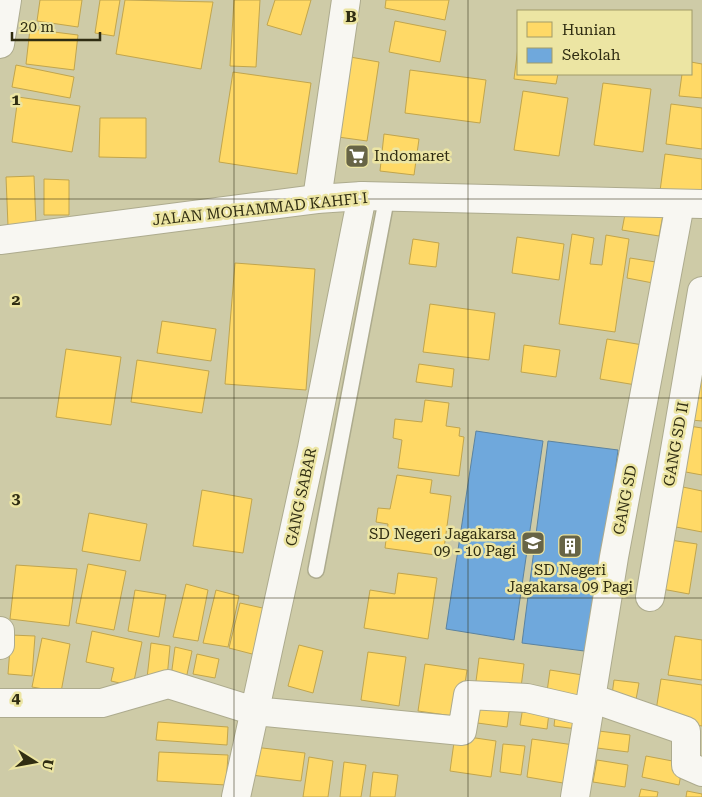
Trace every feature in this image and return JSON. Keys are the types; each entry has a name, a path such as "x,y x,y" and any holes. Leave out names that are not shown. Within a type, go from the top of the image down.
{"street":[{"path":"0,44 7,0"},
{"path":"317,199 346,0"},
{"name":"JALAN MOHAMMAD KAHFI I","path":"0,240 317,199 375,196 691,204"},
{"name":"GANG SABAR","path":"236,797 312,448 375,196"},
{"name":"GANG SD","path":"575,797 614,557 691,204"},
{"name":"GANG SD II","path":"650,597 702,291"},
{"path":"0,631 0,645"},
{"path":"0,703 102,703 168,684 254,710 462,731 468,695 527,698 590,705 686,731 686,765 702,772"}],"lane":[{"path":"316,570 375,196"}],"building: Hunian":[{"path":"40,0 82,0 78,27 37,21"},
{"path":"100,0 120,0 114,36 95,33"},
{"path":"125,0 213,2 201,69 116,54"},
{"path":"234,0 260,0 256,67 230,66"},
{"path":"275,0 311,0 301,35 267,25"},
{"path":"386,0 449,0 445,20 385,8"},
{"path":"395,21 446,31 440,62 389,52"},
{"path":"30,29 78,35 74,70 26,64"},
{"path":"517,55 517,75 558,75 556,84 514,79"},
{"path":"350,57 379,62 367,141 338,137"},
{"path":"692,62 702,64 702,98 679,96 682,75 692,75"},
{"path":"16,65 74,77 70,98 12,87"},
{"path":"410,70 486,80 480,123 405,113"},
{"path":"233,72 311,83 297,174 219,162"},
{"path":"603,83 651,89 643,152 594,145"},
{"path":"523,91 568,98 559,156 514,150"},
{"path":"18,97 80,106 72,152 12,142"},
{"path":"671,104 702,108 702,149 666,144"},
{"path":"100,118 146,118 146,158 99,157"},
{"path":"384,134 419,139 414,175 380,171"},
{"path":"665,154 702,159 702,196 660,191"},
{"path":"34,176 36,225 8,226 6,177"},
{"path":"44,179 69,180 69,215 44,215"},
{"path":"626,209 663,215 659,236 622,230"},
{"path":"572,234 594,238 590,264 602,265 606,235 629,239 615,332 559,324"},
{"path":"517,237 564,244 559,280 512,273"},
{"path":"413,239 439,243 436,267 409,264"},
{"path":"630,258 662,263 658,284 627,278"},
{"path":"235,263 315,269 306,390 225,384"},
{"path":"430,304 495,313 489,360 423,352"},
{"path":"162,321 216,329 211,361 157,353"},
{"path":"607,339 643,345 636,385 600,379"},
{"path":"524,345 560,350 556,377 521,372"},
{"path":"66,349 121,357 111,425 56,417"},
{"path":"137,360 209,371 202,413 131,402"},
{"path":"419,364 454,369 452,387 416,382"},
{"path":"698,379 702,379 702,421 691,420"},
{"path":"425,400 449,403 446,426 460,428 459,436 464,437 459,476 398,468 402,440 393,438 395,419 422,422"},
{"path":"683,425 702,428 702,475 675,470"},
{"path":"397,475 432,480 430,493 451,496 443,556 385,548 388,524 376,522 378,508 390,509"},
{"path":"678,486 702,491 702,532 671,526"},
{"path":"202,490 252,499 243,553 193,546"},
{"path":"89,513 147,524 140,561 82,551"},
{"path":"670,540 697,544 689,594 662,589"},
{"path":"88,564 126,571 114,630 76,623"},
{"path":"16,565 77,569 69,626 10,619"},
{"path":"398,573 437,578 428,639 364,628 370,590 395,594"},
{"path":"186,584 208,590 198,641 173,637"},
{"path":"135,590 166,595 159,637 128,631"},
{"path":"216,590 239,596 228,647 203,643"},
{"path":"240,603 267,609 256,655 229,648"},
{"path":"92,631 142,642 133,686 111,681 114,668 86,662"},
{"path":"11,635 35,636 32,676 8,674"},
{"path":"675,636 702,640 702,680 668,675"},
{"path":"42,638 70,644 61,692 32,687"},
{"path":"151,643 170,646 167,678 147,678"},
{"path":"299,645 323,651 313,693 288,686"},
{"path":"175,647 192,651 186,679 171,677"},
{"path":"368,652 406,657 399,706 361,700"},
{"path":"197,654 219,659 215,678 193,674"},
{"path":"479,658 524,664 520,695 475,689"},
{"path":"425,664 467,670 460,717 418,711"},
{"path":"550,670 583,675 579,704 546,699"},
{"path":"661,679 702,685 702,726 655,717"},
{"path":"614,680 639,683 635,705 611,702"},
{"path":"473,700 510,705 507,727 470,722"},
{"path":"524,701 550,705 547,729 520,725"},
{"path":"556,708 580,711 577,729 554,726"},
{"path":"158,722 228,727 227,745 156,740"},
{"path":"599,731 630,735 628,752 597,748"},
{"path":"455,735 496,741 491,777 450,771"},
{"path":"532,739 574,745 569,784 527,777"},
{"path":"503,744 525,746 521,775 500,772"},
{"path":"254,747 305,753 301,781 251,775"},
{"path":"159,752 228,755 226,785 157,781"},
{"path":"646,756 683,763 679,785 642,777"},
{"path":"309,757 333,761 328,797 303,797"},
{"path":"597,760 628,765 625,787 593,782"},
{"path":"344,762 366,765 361,797 340,797"},
{"path":"373,772 398,775 395,797 370,797"},
{"path":"641,789 658,792 657,797 639,797"},
{"path":"687,791 702,794 702,797 686,797"}],"building: Sekolah":[{"path":"476,431 543,441 514,640 446,629"},
{"name":"SD Negeri Jagakarsa 09 Pagi","path":"548,441 618,450 592,652 522,643"}],"place":[{"name":"Indomaret","path":"357,156"},
{"name":"SD Negeri Jagakarsa 09 - 10 Pagi","path":"533,543"},
{"name":"SD Negeri Jagakarsa 09 Pagi","path":"570,546"}]}
